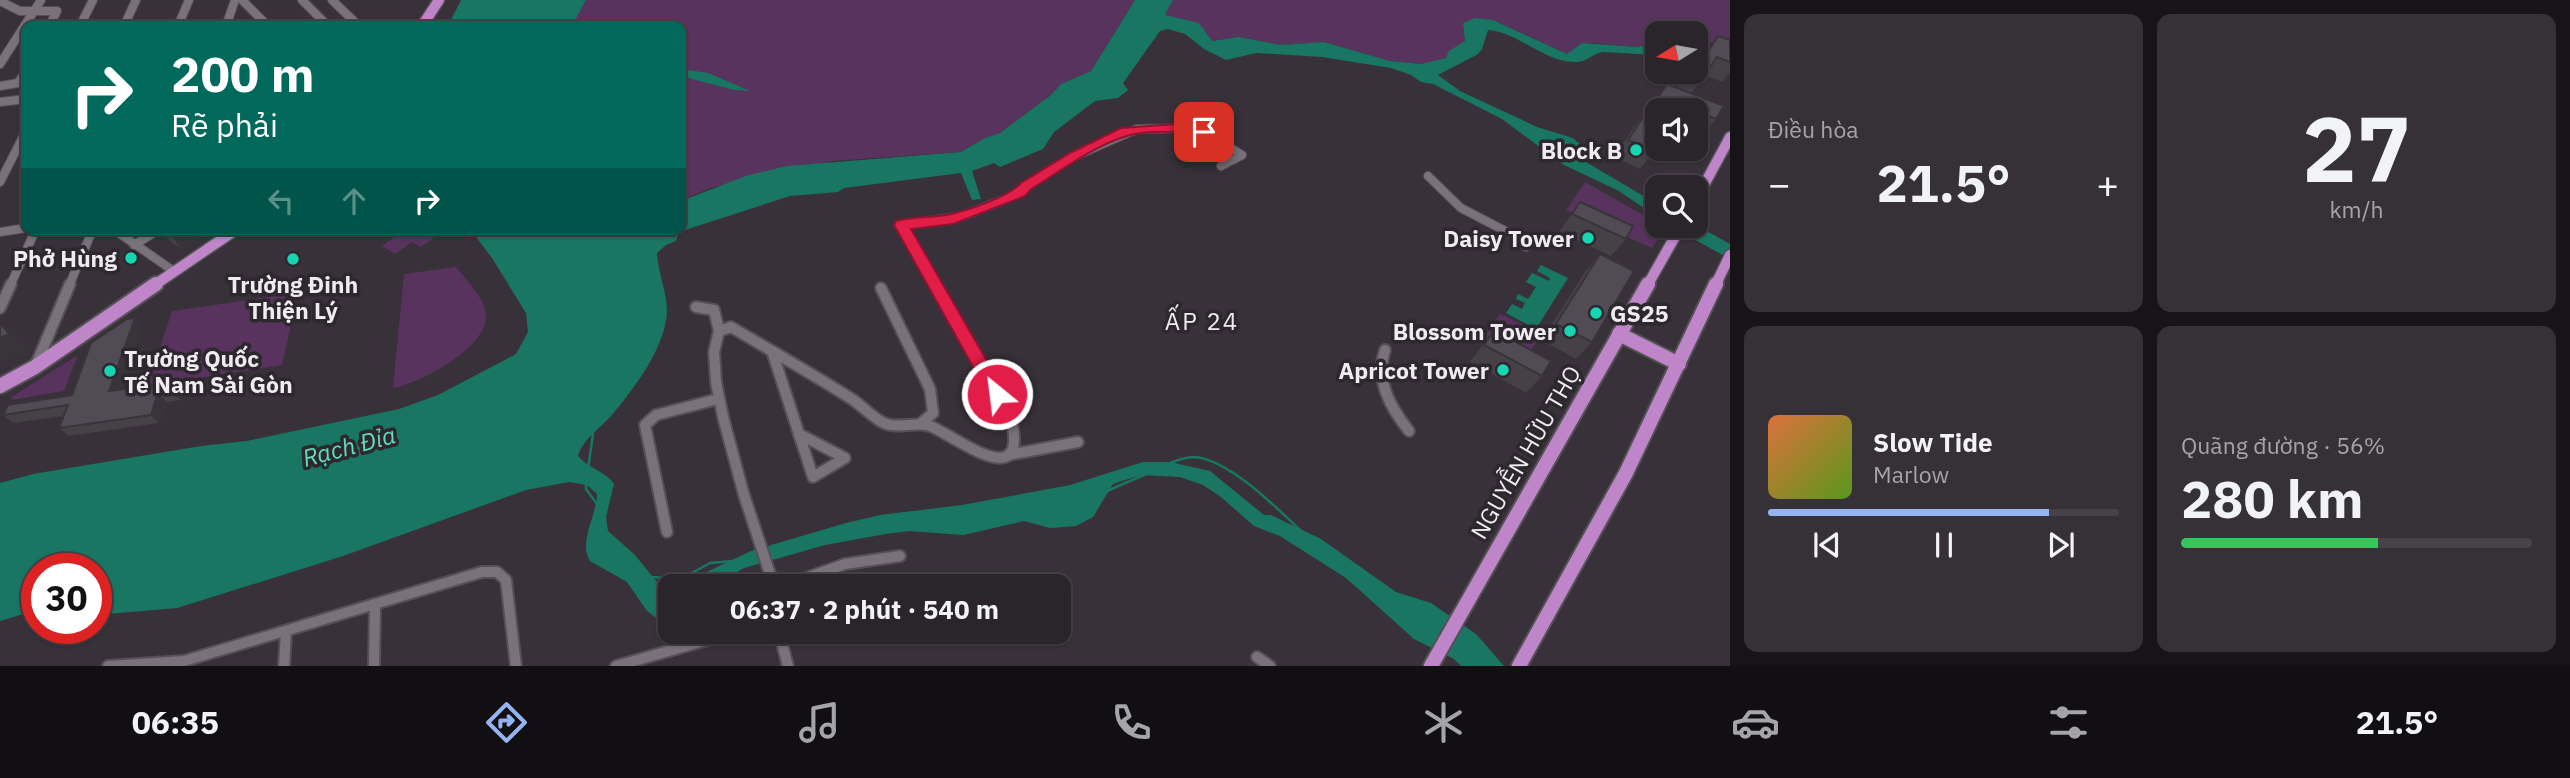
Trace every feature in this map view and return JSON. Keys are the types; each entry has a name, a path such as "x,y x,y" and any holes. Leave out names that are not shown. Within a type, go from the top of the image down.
{"main road":[{"path":"425,21 439,0"},
{"path":"1708,178 1730,137"},
{"path":"1717,162 1730,168"},
{"path":"0,386 35,367 228,235"},
{"name":"NGUYỄN HỮU THỌ","path":"1431,666 1673,238"},
{"path":"1523,659 1626,473 1730,255"},
{"path":"1619,334 1679,364"}],"street":[{"path":"25,21 28,13 41,0"},
{"path":"82,21 93,0"},
{"path":"126,21 136,0"},
{"path":"180,21 189,0"},
{"path":"228,21 235,0"},
{"path":"242,0 263,21"},
{"path":"302,0 323,21"},
{"path":"332,0 354,21"},
{"path":"0,1 8,7 28,13 57,10 52,21"},
{"path":"0,64 21,29"},
{"path":"0,86 18,83 21,78"},
{"path":"0,102 21,100"},
{"path":"1008,455 1013,447 1011,419 901,225 953,219 975,212 1020,193 1026,186 1105,141 1137,129 1191,128 1204,132 1242,155 1221,166"},
{"path":"0,182 21,141"},
{"path":"1428,176 1461,208 1515,236 1526,247"},
{"path":"0,232 21,229"},
{"path":"0,308 33,235"},
{"path":"35,367 90,235"},
{"path":"121,235 175,272"},
{"path":"134,245 149,235"},
{"path":"881,288 930,388 933,413 920,424"},
{"path":"696,307 714,310 719,331"},
{"path":"770,574 752,523 718,399 713,341 719,331 731,327 851,398 884,424 920,424 989,457 999,459 1078,442"},
{"path":"1385,350 1381,369 1384,387 1409,431"},
{"path":"772,351 799,434 813,477 845,458 799,434"},
{"path":"667,532 645,425 656,415 718,399"},
{"path":"817,574 845,564 900,556"},
{"path":"108,666 184,663 482,572 497,572 506,580 516,666"},
{"path":"374,666 375,604"},
{"path":"284,666 286,631"},
{"path":"616,666 693,644"},
{"path":"782,644 788,666"},
{"path":"1257,657 1270,666"}],"shaded area":[{"path":"586,0 1135,0 1091,71 1061,84 1051,95 1000,133 961,152 833,161 710,188 686,199 686,21 575,21"},
{"path":"1173,0 1730,0 1730,47 1708,42 1708,21 1645,21 1645,45 1582,43 1567,54 1498,22 1470,20 1463,23 1465,41 1441,61 1421,64 1390,61 1324,42 1281,45 1239,37 1212,41 1197,25 1165,15"},
{"path":"1585,182 1645,216 1645,238 1658,238 1652,248 1566,210"},
{"path":"397,235 436,236 421,247 412,242 395,254 382,246"},
{"path":"456,267 481,300 486,313 485,326 466,350 451,361 419,379 393,388 404,274"},
{"path":"298,293 282,365 147,386 172,311"},
{"path":"1500,314 1541,334 1530,352 1534,372 1480,344"},
{"path":"78,355 64,391 11,400 13,396"}],"water":[{"path":"461,0 586,0 575,21 450,21"},
{"path":"1135,0 1173,0 1165,15 1199,23 1212,41 1239,37 1281,45 1324,42 1390,61 1421,64 1446,58 1449,51 1465,41 1463,23 1475,18 1493,20 1567,54 1582,43 1645,45 1645,54 1603,52 1581,62 1566,61 1543,53 1511,36 1488,30 1478,54 1438,75 1460,91 1537,127 1573,138 1583,147 1579,153 1586,162 1645,197 1645,209 1619,191 1564,165 1502,119 1411,75 1391,68 1322,57 1256,53 1226,60 1204,49 1185,34 1168,29 1160,31 1123,83 1128,90 1118,98 1095,101 1054,132 1043,149 1000,167 994,163 972,171 981,199 972,200 961,173 844,188 838,192 790,196 686,230 686,199 746,176 787,166 961,152 1000,133 1051,95 1061,84 1091,71"},
{"path":"686,70 708,73 750,91 734,90 686,77"},
{"path":"1708,232 1730,244 1730,259 1692,238 1708,238"},
{"name":"Rạch Đỉa","path":"475,235 678,235 676,241 657,253 667,312 661,338 632,389 610,417 584,443 578,456 614,484 606,517 608,531 635,555 658,582 658,619 647,611 627,582 590,561 586,545 597,494 587,485 569,482 526,490 343,556 177,608 112,614 112,553 21,553 21,615 0,621 0,483 33,474 247,441 399,409 438,395 516,354 528,332 526,313"},
{"path":"1541,265 1568,278 1536,329 1506,313 1512,304 1522,309 1525,303 1516,299 1518,294 1528,299 1536,287 1526,282 1532,273 1549,281 1550,278 1537,271"},
{"path":"1143,462 1170,462 1210,471 1264,515 1271,515 1321,539 1396,592 1431,603 1476,634 1504,666 1461,666 1454,659 1414,639 1346,578 1280,536 1254,526 1203,485 1180,477 1141,475 1113,484 1093,517 1076,526 1050,528 1024,521 963,535 909,531 825,545 744,568 734,574 702,574 751,551 846,523 880,515 962,505 1070,485"}],"building":[{"path":"1718,36 1730,40 1730,62 1717,57 1708,70 1708,51"},
{"path":"1667,84 1703,98 1664,98 1659,96"},
{"path":"1708,100 1724,106 1716,119 1708,116"},
{"path":"1645,114 1645,147 1628,140"},
{"path":"1580,202 1633,226 1626,239 1572,214"},
{"path":"1600,254 1634,271 1592,342 1556,324"},
{"path":"135,318 109,391 176,382 173,392 158,393 151,415 59,428 68,405 3,415 8,405 72,395 91,343 127,319"},
{"path":"0,326 9,334 0,338"},
{"path":"1494,330 1551,361 1542,376 1484,345"}],"waterway":[{"path":"588,469 593,434"},
{"path":"1168,464 1195,457 1222,466 1251,486 1300,530"},
{"path":"1107,491 1146,474"},
{"path":"586,483 586,489 597,504"},
{"path":"650,577 671,578 690,574 710,563 734,561"}],"place":[{"name":"Block B","path":"1636,150"},
{"name":"Daisy Tower","path":"1588,238"},
{"name":"Phở Hùng","path":"131,258"},
{"name":"Trường Đinh Thiện Lý","path":"293,259"},
{"name":"GS25","path":"1596,313"},
{"name":"Blossom Tower","path":"1570,331"},
{"name":"Apricot Tower","path":"1503,370"},
{"name":"Trường Quốc Tế Nam Sài Gòn","path":"110,371"}],"district":[{"name":"ẤP 24","path":"1202,321"}],"route":[{"path":"997,394 901,225 953,219 982,209 1020,193 1026,186 1074,156 1126,131 1191,128 1204,132"}]}
